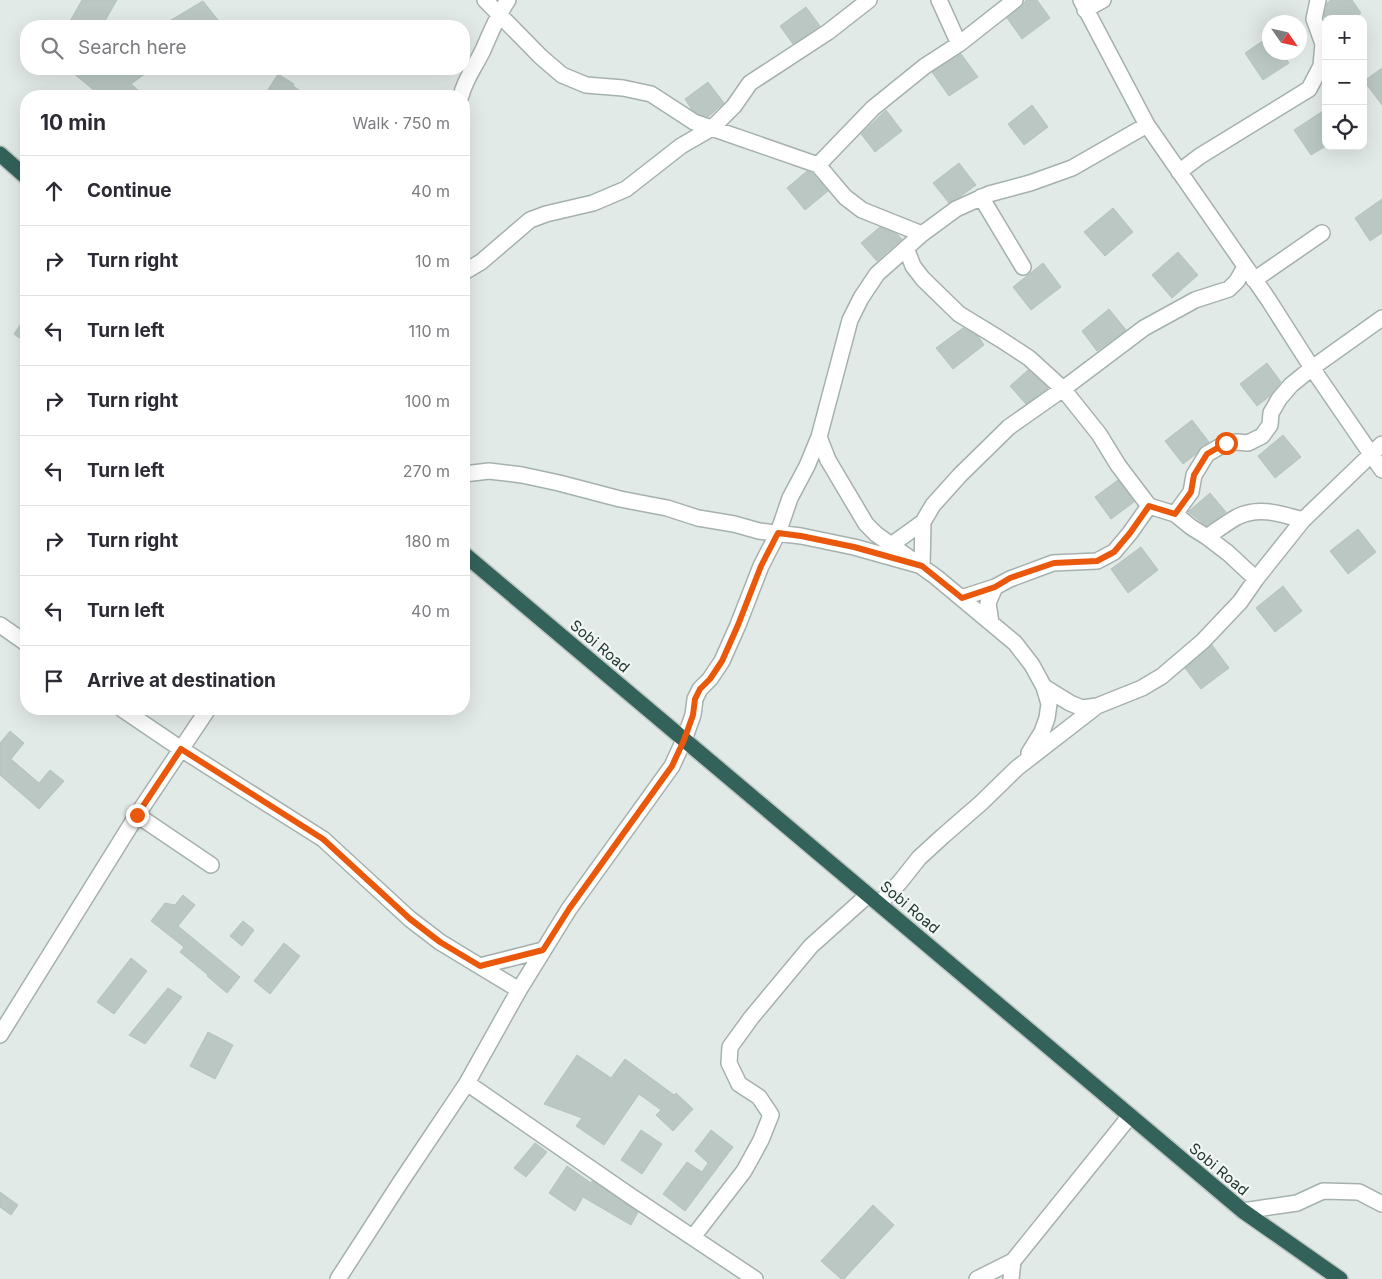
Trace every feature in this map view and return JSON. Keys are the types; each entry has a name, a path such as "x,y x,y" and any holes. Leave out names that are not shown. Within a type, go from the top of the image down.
{"highway":[{"path":"0,154 20,172"},
{"name":"Sobi Road","path":"470,559 1243,1212 1340,1279"}],"street":[{"path":"485,0 541,57 562,75 586,85 623,88 651,94 694,122 818,165 844,197 862,210 922,234"},
{"path":"470,74 482,52 498,14 508,0"},
{"path":"470,268 481,262 530,220 546,214 593,204 626,188 682,146 712,128 734,106 750,83 828,32 869,0"},
{"path":"939,0 959,44"},
{"path":"818,165 873,108 925,66 959,44 1015,0"},
{"path":"1103,0 1083,5 1147,125 1312,368 1377,449 1382,470"},
{"path":"1179,172 1208,151 1309,89 1322,66 1323,44 1314,18 1318,0"},
{"path":"463,90 470,75"},
{"path":"338,1279 400,1182 467,1083 519,990 569,909 672,766 693,715 695,699 700,689 710,679 722,661 761,566 778,533 790,498 807,466 819,437 850,320 860,298 877,274 922,234 956,209 988,194 1030,183 1072,168 1147,125"},
{"path":"981,198 1024,267"},
{"path":"1254,280 1322,233"},
{"path":"906,248 913,266 959,314 1028,358 1063,389 1099,434 1118,465 1149,506 1175,514 1191,528 1207,537 1228,553 1256,579"},
{"path":"891,545 923,522 933,505 960,475 1010,427 1144,328 1195,300 1229,289 1238,281 1245,267"},
{"path":"1175,514 1191,492 1194,475 1207,454 1226,443 1248,443 1262,436 1270,425 1271,412 1279,399 1291,386 1312,368 1382,318"},
{"path":"819,437 828,460 866,524 876,534 922,566 1015,643 1032,666 1044,687 1049,704 1047,718 1042,732 1032,749 1017,768"},
{"path":"1044,687 1082,708 1097,706 1142,688 1162,676 1203,641 1240,602 1256,579 1304,520 1377,449"},
{"path":"470,473 489,471 531,477 620,499 668,508 698,518 734,524 759,531 801,536 854,547 922,566"},
{"path":"962,598 995,587 1010,578 1054,563 1097,561 1114,552 1149,506"},
{"path":"1207,537 1237,517 1253,512 1273,512 1304,520"},
{"path":"922,566 923,522"},
{"path":"991,623 988,603 995,587"},
{"path":"0,625 20,639"},
{"path":"693,1237 744,1170 761,1140 771,1115 759,1097 739,1084 730,1063 730,1047 751,1018 811,946 873,899 900,882 919,858 1017,768 1097,706"},
{"path":"131,715 323,839 410,919 440,942 519,990"},
{"path":"0,1035 137,815 204,715"},
{"path":"137,815 211,865"},
{"path":"480,966 543,950"},
{"path":"467,1083 632,1197 756,1279"},
{"path":"977,1279 1012,1261 1130,1116"},
{"path":"1243,1212 1297,1203 1323,1191 1360,1192 1382,1204"},
{"path":"1012,1261 1012,1279"}],"building":[{"path":"82,0 117,0 105,20 71,20"},
{"path":"1026,0 1037,0 1050,18 1022,39 1007,18 1021,7"},
{"path":"1331,0 1352,0 1361,13 1358,15 1324,15 1327,3"},
{"path":"203,1 218,20 171,20"},
{"path":"806,7 820,26 793,44 780,26"},
{"path":"1262,41 1262,60 1287,60 1289,63 1263,80 1245,53"},
{"path":"961,54 978,77 949,96 932,72"},
{"path":"1382,68 1382,105 1367,85 1367,79"},
{"path":"75,75 144,75 131,84 138,90 94,90"},
{"path":"277,75 280,75 294,84 293,86 299,90 268,90"},
{"path":"708,82 724,103 708,117 692,110 685,99"},
{"path":"1032,105 1048,127 1024,145 1008,124"},
{"path":"886,110 902,131 875,152 861,134"},
{"path":"1322,112 1322,148 1311,155 1294,130"},
{"path":"959,163 976,185 949,203 933,183"},
{"path":"807,171 812,173 828,191 805,210 787,188"},
{"path":"1382,199 1382,233 1370,241 1355,218"},
{"path":"1113,208 1133,232 1105,256 1084,232"},
{"path":"880,227 897,234 902,239 877,261 861,243"},
{"path":"1178,252 1198,275 1172,298 1152,275"},
{"path":"1043,263 1061,287 1031,310 1013,287"},
{"path":"1109,309 1126,330 1097,351 1082,331"},
{"path":"20,325 20,338 14,334"},
{"path":"963,328 978,336 984,345 953,369 936,348"},
{"path":"1267,363 1281,382 1270,396 1257,406 1240,384"},
{"path":"1028,370 1048,388 1026,404 1010,386"},
{"path":"1192,420 1209,442 1183,464 1165,441"},
{"path":"1283,435 1301,457 1275,478 1258,456"},
{"path":"1118,480 1134,502 1111,519 1095,497"},
{"path":"1210,493 1226,512 1207,526 1188,512"},
{"path":"1358,529 1376,552 1348,574 1330,551"},
{"path":"1141,547 1158,570 1128,593 1111,569"},
{"path":"1283,586 1302,611 1275,632 1256,608"},
{"path":"1212,645 1229,668 1201,689 1185,668"},
{"path":"10,731 24,743 11,759 39,783 50,770 64,781 39,809 0,775 0,743"},
{"path":"183,895 195,905 178,926 240,977 227,993 180,952 184,947 151,921 165,903 175,905"},
{"path":"243,921 254,930 242,946 230,936"},
{"path":"284,943 300,956 270,994 254,981"},
{"path":"131,958 147,971 114,1014 97,1002"},
{"path":"168,988 182,997 145,1044 129,1035"},
{"path":"208,1032 233,1045 215,1079 190,1066"},
{"path":"577,1055 611,1078 625,1059 674,1095 676,1093 693,1109 673,1131 656,1115 661,1110 639,1094 604,1145 576,1126 582,1118 544,1104"},
{"path":"641,1130 662,1144 642,1174 621,1160"},
{"path":"711,1130 733,1147 685,1211 663,1194 687,1162 702,1172 708,1163 695,1151"},
{"path":"535,1143 547,1152 526,1177 514,1168"},
{"path":"567,1166 591,1183 592,1181 596,1183 638,1212 631,1225 583,1197 575,1211 549,1193"},
{"path":"0,1192 18,1205 11,1215 0,1207"},
{"path":"873,1205 894,1225 844,1279 841,1279 821,1261"}],"route":[{"path":"137,815 181,749 323,839 410,919 440,942 480,966 543,950 569,909 672,766 693,715 695,699 700,689 710,679 722,661 761,566 778,533 854,547 922,566 962,598 995,587 1010,578 1030,570 1054,563 1097,561 1114,552 1149,506 1175,514 1191,492 1194,475 1207,454 1226,443"}]}
